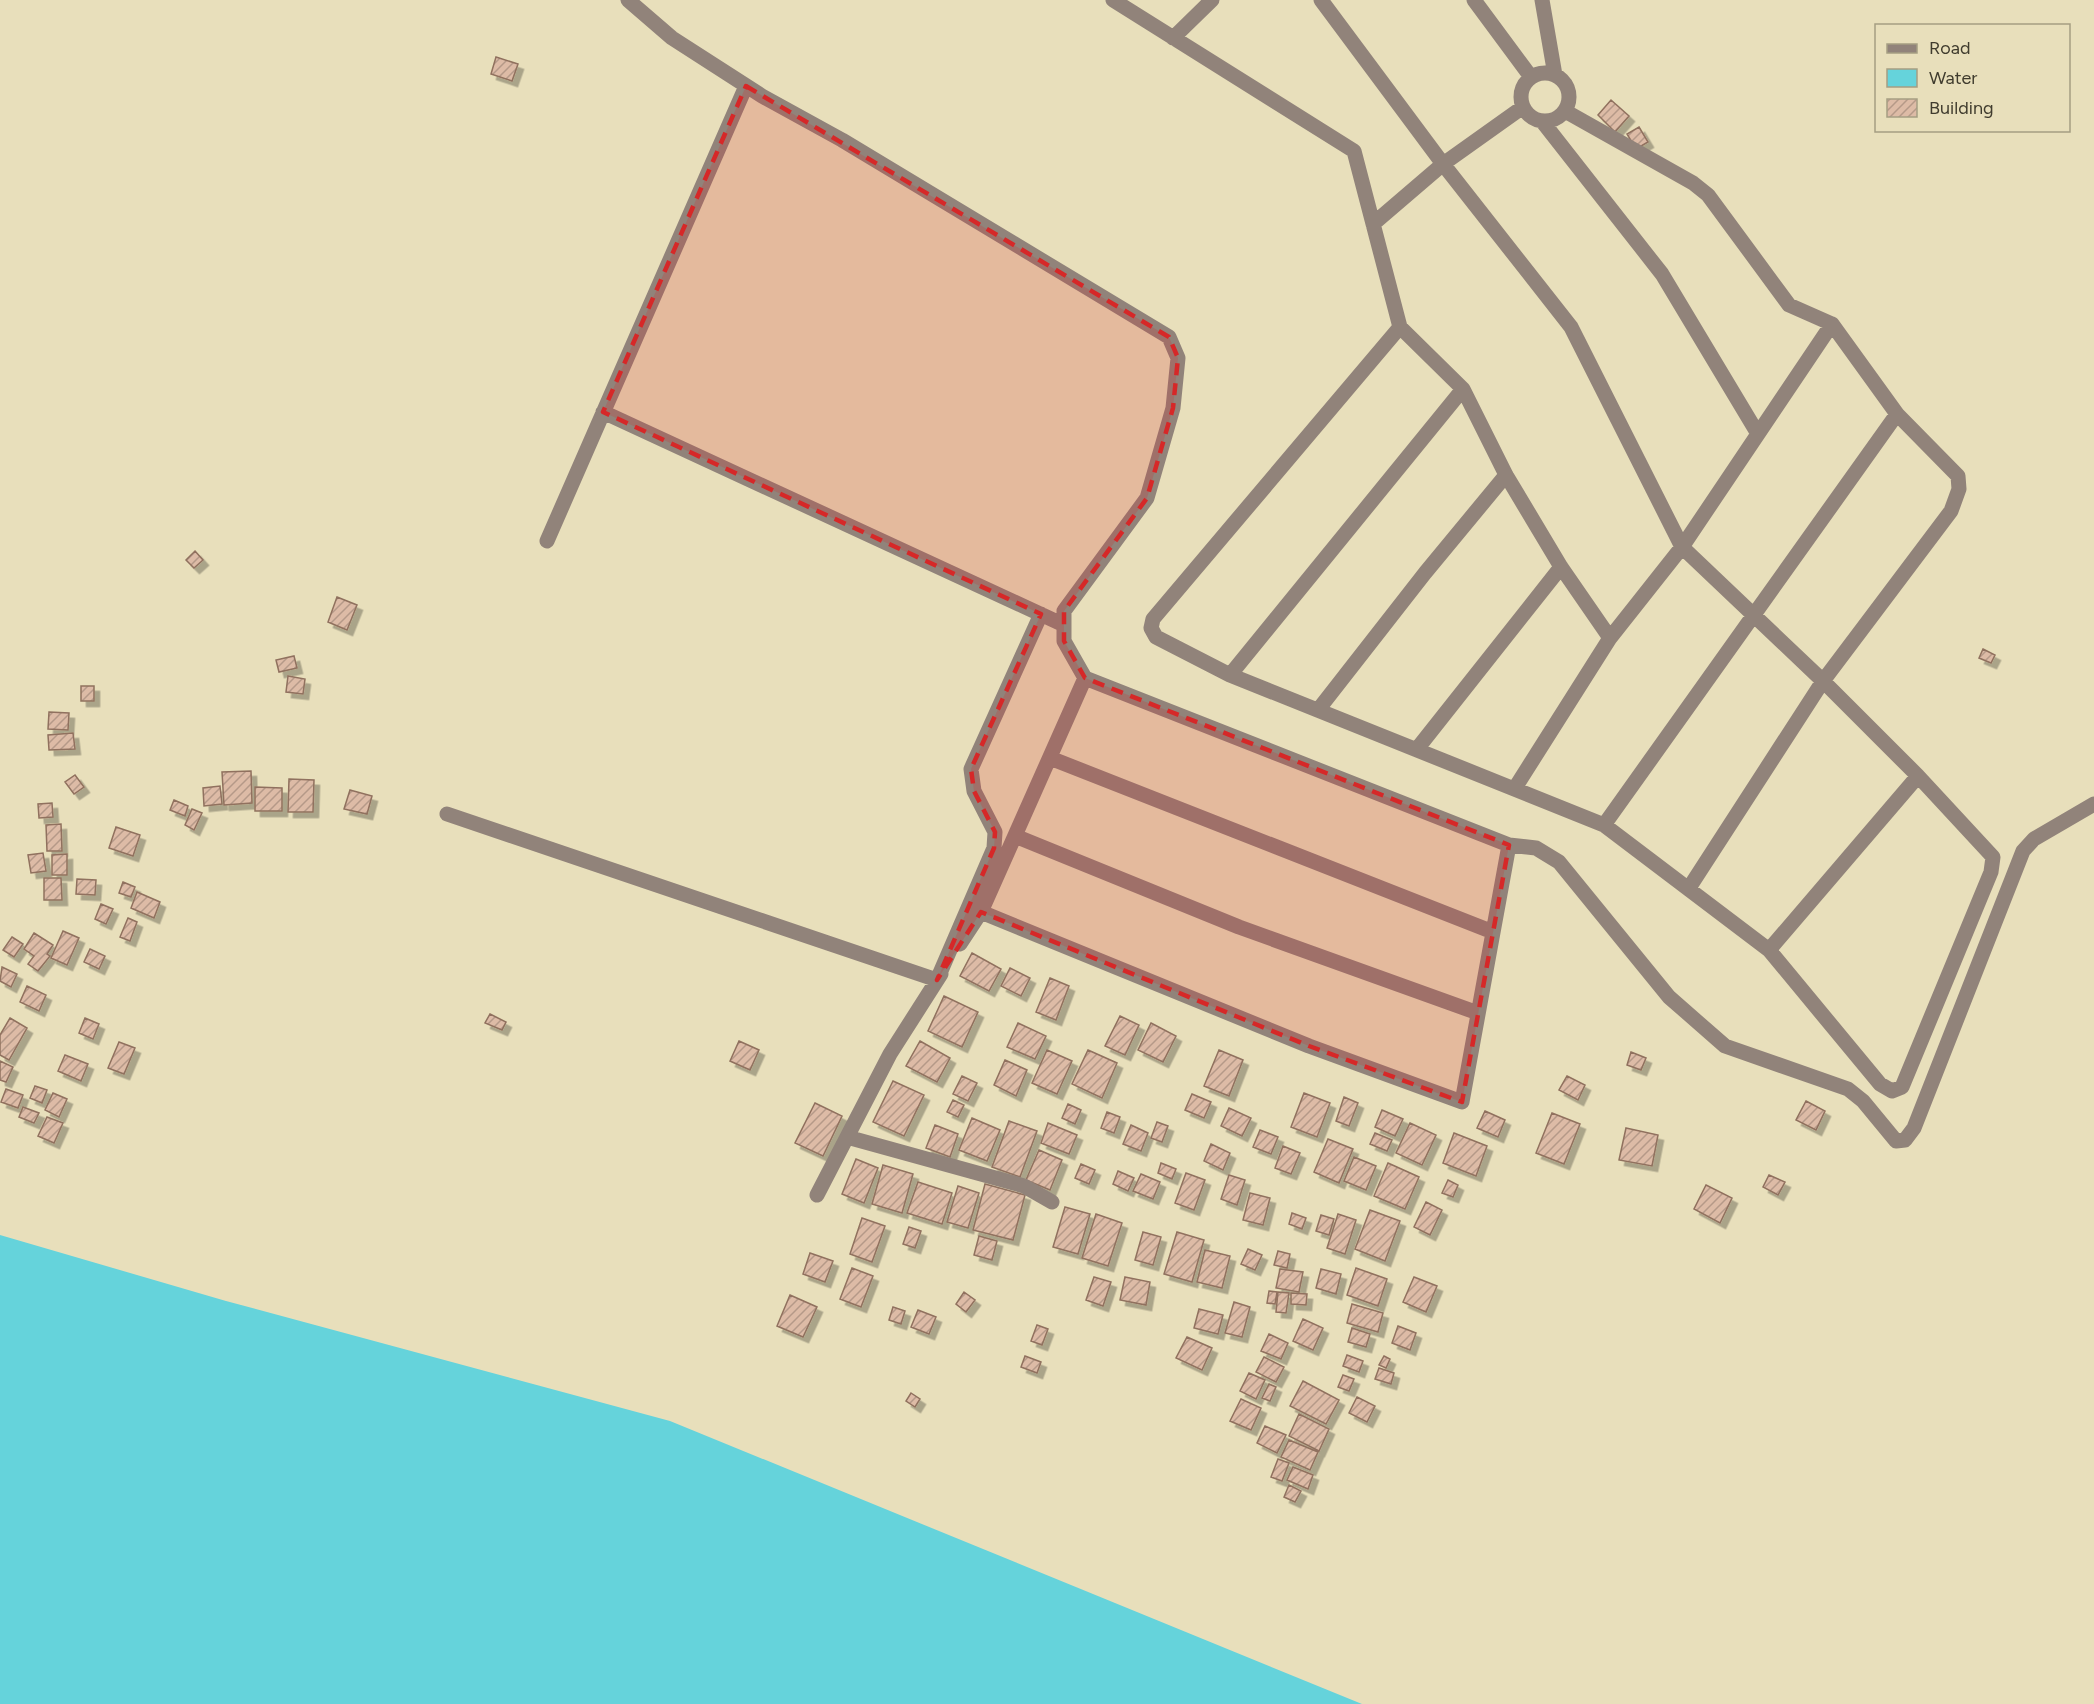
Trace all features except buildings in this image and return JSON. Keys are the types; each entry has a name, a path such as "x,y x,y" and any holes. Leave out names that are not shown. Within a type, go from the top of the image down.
{"street":[{"path":"628,0 672,38 746,86 1169,337 1178,358 1173,408 1147,498 1064,611 1064,641 1085,678 1509,845 1536,848 1559,862 1669,997 1725,1046 1848,1089 1863,1101 1896,1141 1905,1140 1914,1128 2024,851 2034,839 2094,804"},
{"path":"1113,0 1354,151 1400,327 1463,389 1506,475 1561,567 1610,638"},
{"path":"1173,38 1212,0"},
{"path":"1321,0 1443,164 1571,327 1682,547 1823,681 1918,776 1993,857 1991,872 1902,1087 1892,1091 1880,1084 1769,950 1604,825 1230,675 1156,637 1150,628 1153,619 1400,327"},
{"path":"1474,0 1531,77"},
{"path":"1542,0 1555,75"},
{"path":"1542,121 1558,117 1564,111 1569,94 1562,80 1547,72 1531,77 1522,90 1523,107 1534,118 1542,121 1662,274 1758,434"},
{"path":"546,542 746,86"},
{"path":"1373,224 1443,164 1523,107"},
{"path":"1564,111 1693,183 1708,195 1790,305 1832,324 1897,414 1958,476 1959,489 1951,511 1823,681 1689,888"},
{"path":"1515,788 1610,638 1682,547 1832,324"},
{"path":"1230,675 1463,389"},
{"path":"603,412 1064,625"},
{"path":"1604,825 1897,414"},
{"path":"1318,710 1425,573 1506,475"},
{"path":"1417,749 1561,567"},
{"path":"937,980 994,848 995,832 974,791 971,769 1041,614"},
{"path":"817,1194 890,1054 981,912 1085,678"},
{"path":"1050,758 1493,932"},
{"path":"1769,950 1918,776"},
{"path":"447,814 937,980"},
{"path":"1015,836 1239,927 1478,1013"},
{"path":"981,912 1309,1046 1462,1102 1509,845"},
{"path":"847,1137 1024,1186 1052,1202"}],"highlighted area":[{"path":"746,86 1169,337 1178,358 1173,408 1147,498 1064,611 1064,641 1085,678 1509,845 1462,1102 1309,1046 981,912 937,980 994,848 995,832 974,791 971,769 1041,614 603,412"}],"water":[{"path":"0,1235 226,1301 670,1421 1362,1704 0,1704"}]}
